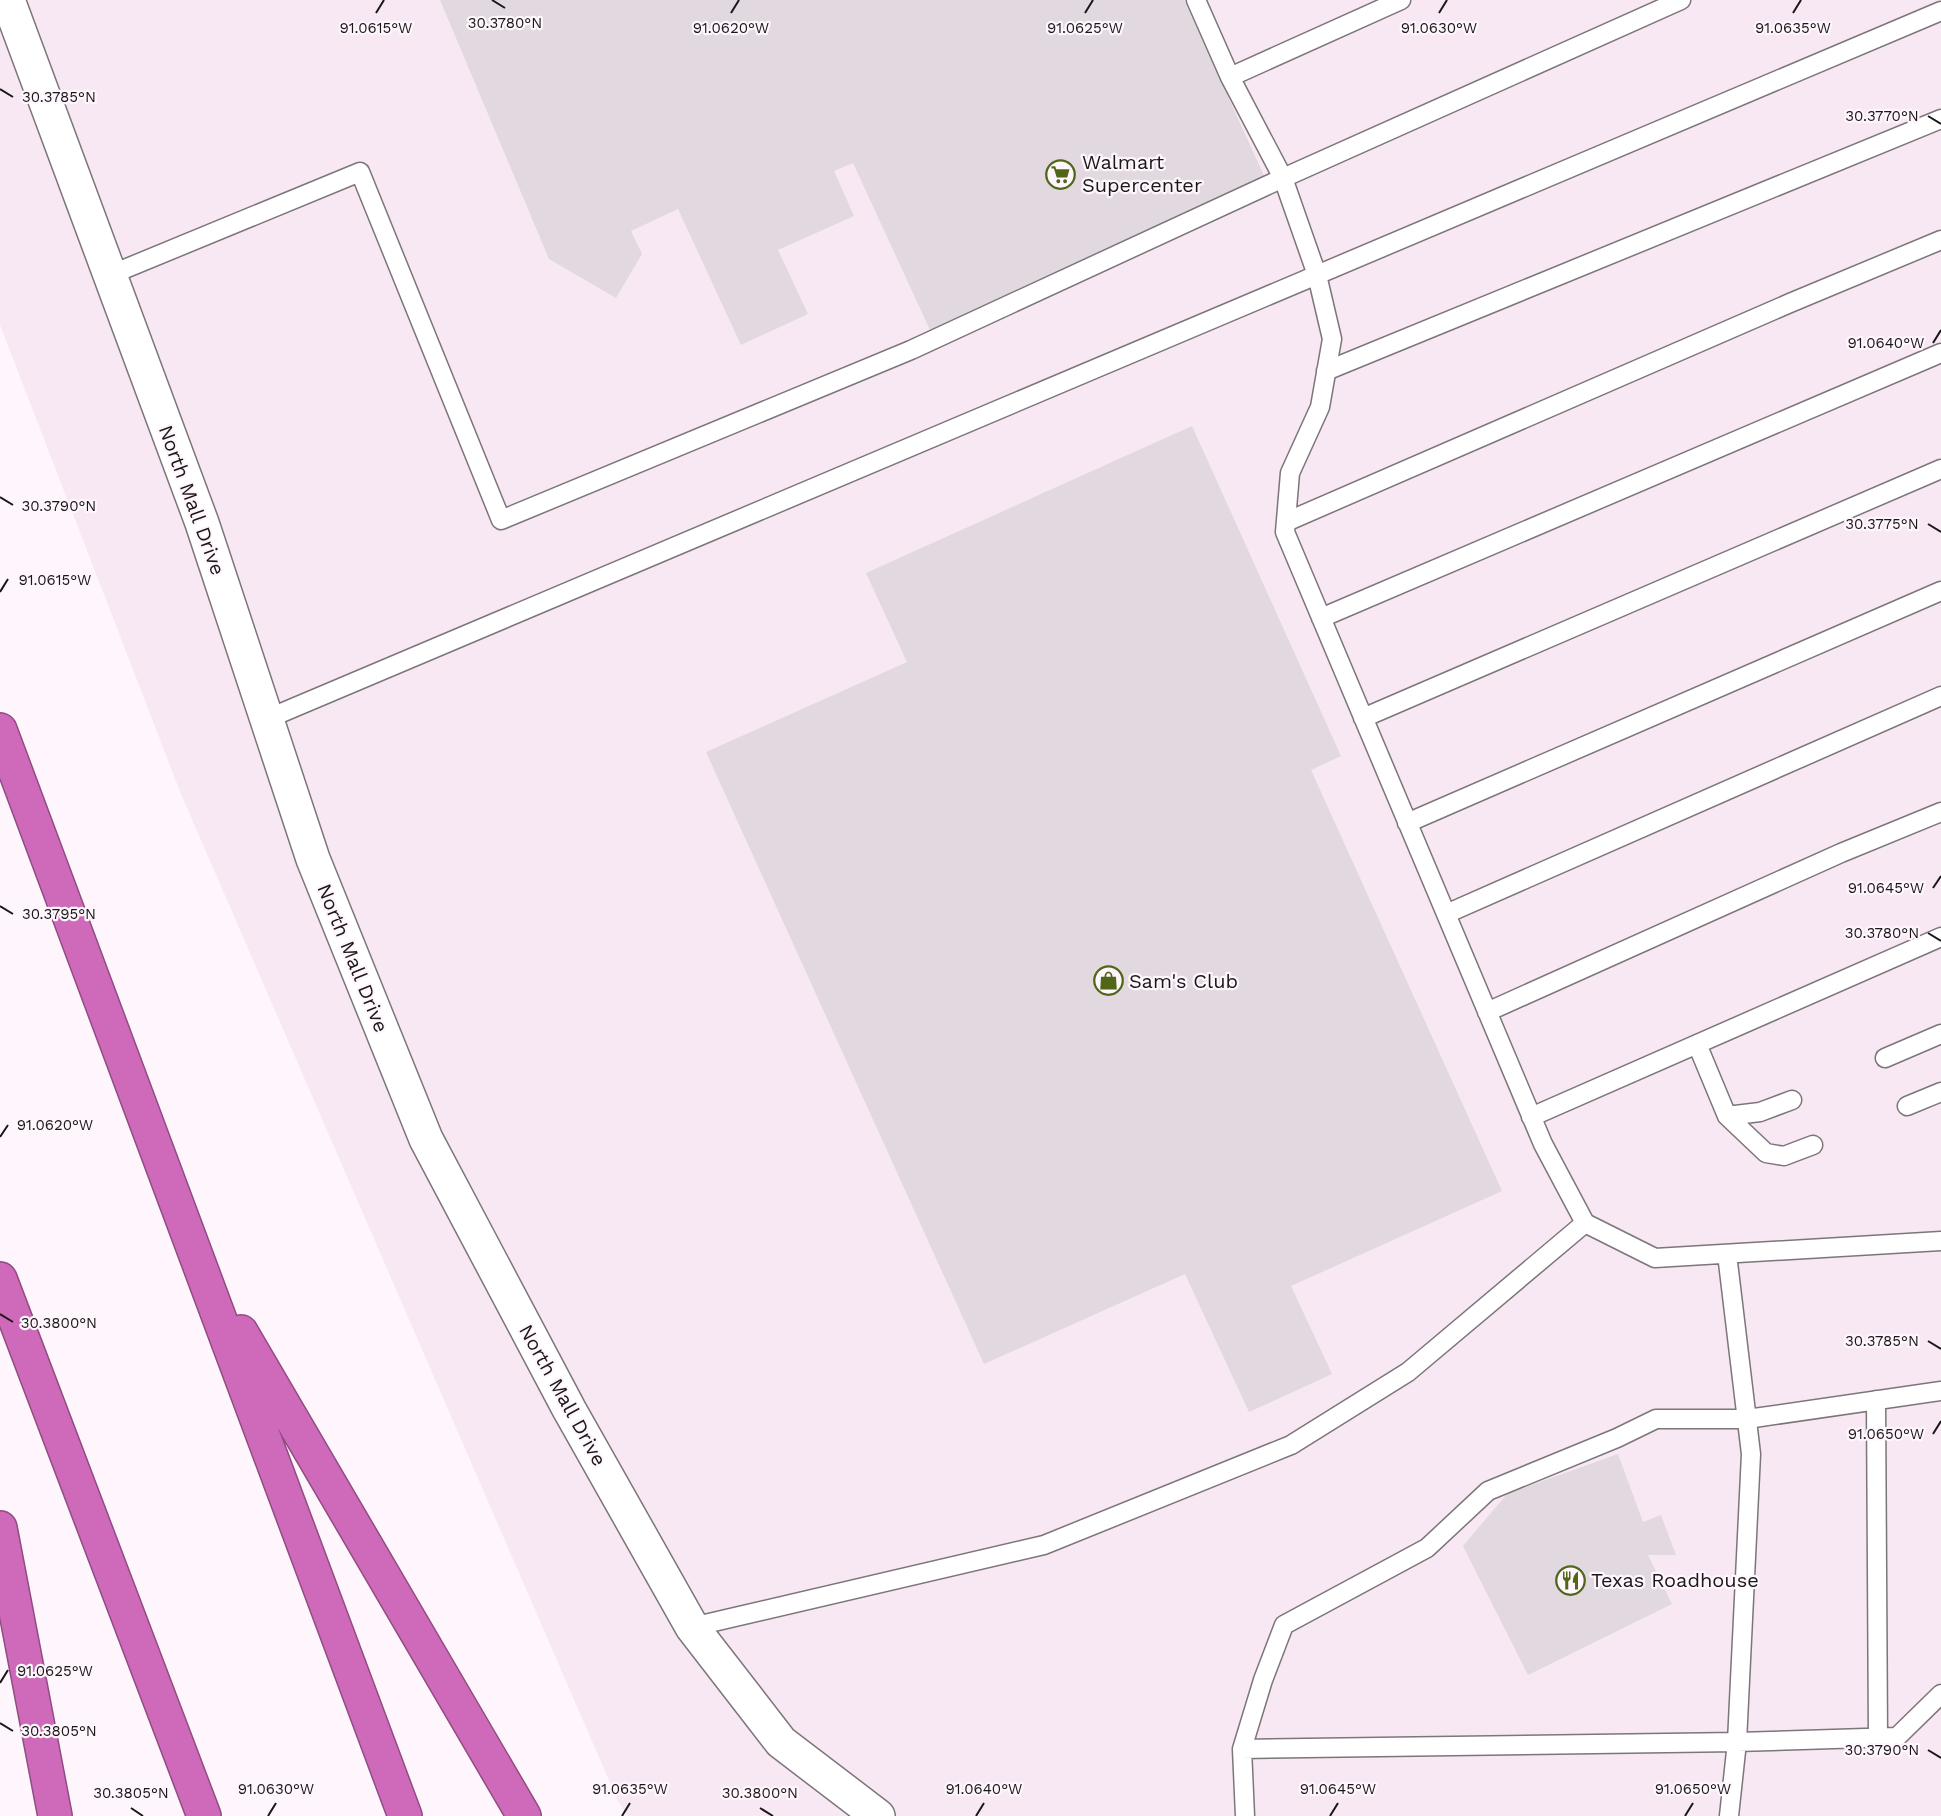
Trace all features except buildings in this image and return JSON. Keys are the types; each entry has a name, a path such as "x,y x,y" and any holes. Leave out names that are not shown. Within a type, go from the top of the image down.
{"highway":[{"path":"0,730 405,1816"},
{"path":"197,1256 524,1816"},
{"path":"0,1279 204,1816"},
{"path":"0,1528 55,1816"}],"street":[{"name":"North Mall Drive","path":"8,0 202,523 313,859 426,1139 569,1409 692,1627 781,1742 878,1816"}],"lane":[{"path":"1196,0 1230,77 1283,178 1317,275 1332,339 1320,407 1290,473 1285,532 1531,1117 1585,1223 1655,1258 1941,1241"},
{"path":"1230,77 1401,0"},
{"path":"110,275 360,172 501,520 911,350 1283,178 1681,0"},
{"path":"267,719 1941,11"},
{"path":"1326,371 1941,119"},
{"path":"1286,522 1941,240"},
{"path":"1321,618 1941,353"},
{"path":"1363,718 1941,470"},
{"path":"1407,823 1941,591"},
{"path":"1446,914 1941,696"},
{"path":"1487,1012 1842,853 1941,812"},
{"path":"1531,1117 1941,937"},
{"path":"1886,1058 1941,1034"},
{"path":"1697,1044 1727,1116 1766,1153 1784,1156 1813,1144"},
{"path":"1907,1106 1941,1092"},
{"path":"1727,1116 1760,1112 1792,1100"},
{"path":"692,1627 1044,1545 1291,1445 1408,1372 1585,1223"},
{"path":"1727,1254 1751,1454 1737,1742 1729,1816"},
{"path":"1245,1816 1242,1749 1263,1680 1284,1625 1426,1548 1488,1491 1617,1438 1656,1419 1747,1419 1941,1391"},
{"path":"1876,1401 1878,1738"},
{"path":"1242,1749 1737,1742 1897,1737 1941,1694"}],"shaded area":[{"path":"0,0 1941,0 1941,1816 628,1816 618,1801 181,794 0,325"}],"place":[{"name":"Walmart Supercenter","path":"1061,174"},
{"name":"Sam's Club","path":"1108,981"},
{"name":"Texas Roadhouse","path":"1570,1580"}]}
